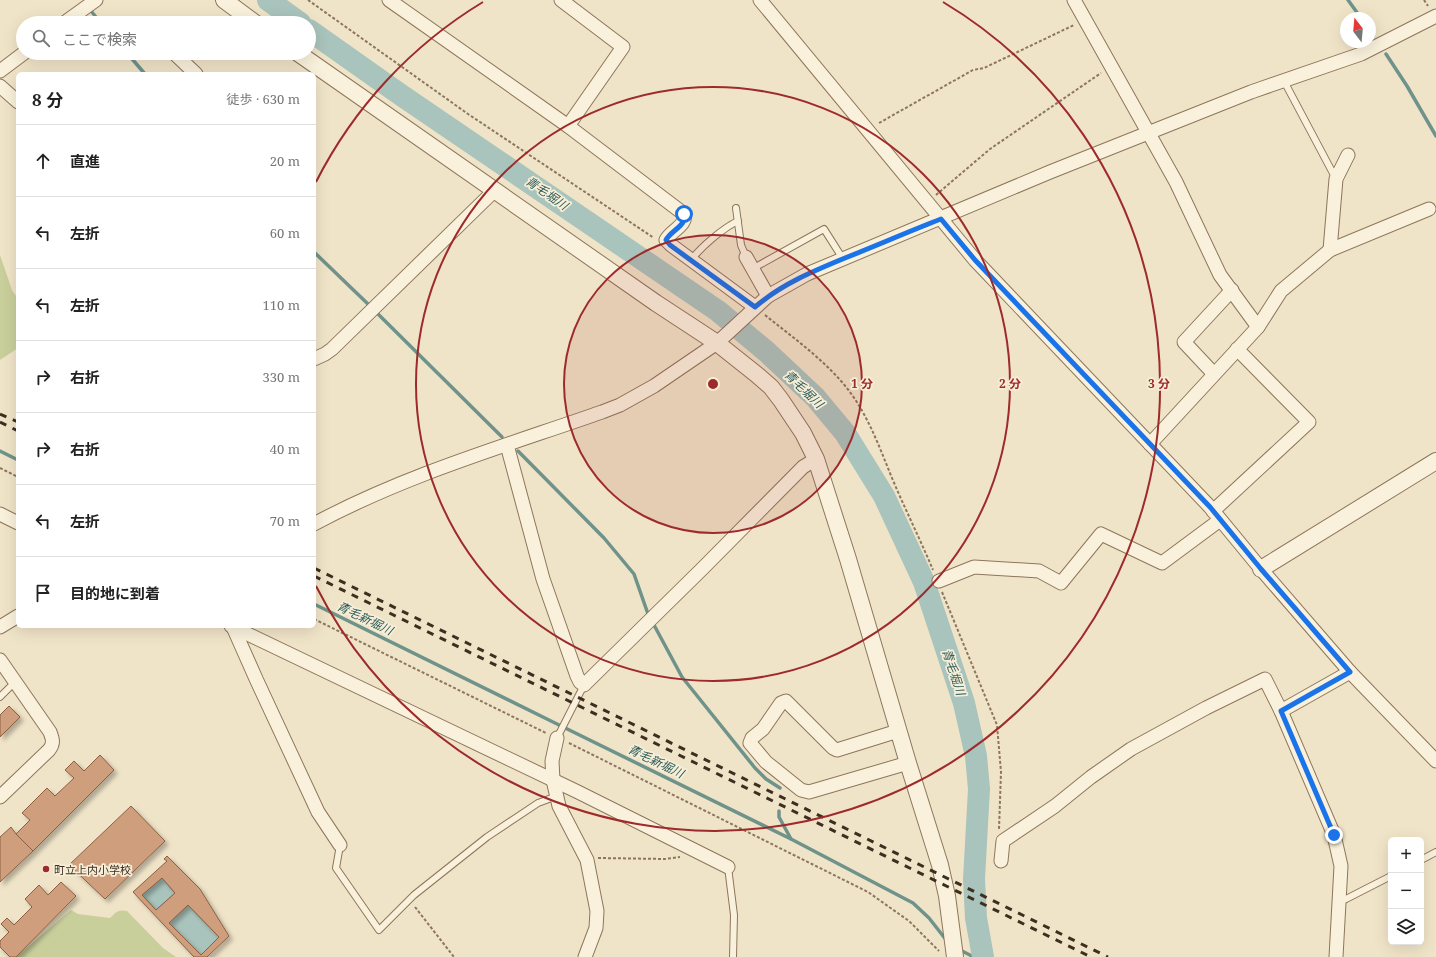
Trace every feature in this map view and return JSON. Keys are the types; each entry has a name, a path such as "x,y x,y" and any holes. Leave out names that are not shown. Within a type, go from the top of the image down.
{"street":[{"path":"74,16 96,0"},
{"path":"224,0 246,16"},
{"path":"389,0 568,126 684,214 684,222 668,236 666,240 670,245 691,260 751,311"},
{"path":"560,0 623,47 568,126"},
{"path":"760,0 975,260 1216,515 1350,672 1436,761"},
{"path":"1074,0 1176,182 1220,274 1258,327"},
{"path":"316,523 379,492 426,473 620,405 654,386 721,339 768,296 807,274 1050,172 1251,92 1361,54 1436,16"},
{"path":"0,70 16,59"},
{"path":"181,60 194,72"},
{"path":"305,60 315,71 495,190 656,303 721,339 771,387 795,418 816,459 848,559 898,731 940,865 947,896 951,930 948,955"},
{"path":"0,86 16,100"},
{"path":"1330,250 1336,179 1348,155"},
{"path":"316,358 332,349 495,190"},
{"path":"1150,444 1258,327 1281,291 1330,250 1429,209"},
{"path":"746,257 768,296"},
{"path":"1214,374 1184,342 1232,290"},
{"path":"939,581 974,567 1039,571 1061,582 1101,534 1162,563 1216,515 1309,422 1237,349"},
{"path":"507,445 543,579 577,676 580,682 584,685 803,467 816,459"},
{"path":"1261,569 1436,461"},
{"path":"0,514 16,522"},
{"path":"0,627 16,617"},
{"path":"233,628 318,812 340,845"},
{"path":"236,628 553,780 728,867"},
{"path":"0,660 50,732 53,740 52,745 48,750 0,797"},
{"path":"1281,711 1350,672"},
{"path":"1001,861 1003,841 1055,806 1091,776 1131,749 1206,708 1265,679 1281,711 1334,835 1341,866 1336,957"},
{"path":"898,731 837,750 833,748 786,701 781,703 763,729 752,738 750,742 766,762 801,790 809,792 908,763"},
{"path":"557,737 552,761 553,780 559,806 587,860 596,911 596,928 585,957"}],"lane":[{"path":"1284,81 1336,179"},
{"path":"736,208 741,245 746,257"},
{"path":"691,260 695,254 729,225 738,221"},
{"path":"752,269 824,229 843,259"},
{"path":"0,697 15,682"},
{"path":"557,737 584,685"},
{"path":"340,845 336,868 379,930 410,899 486,837 538,803 557,796"},
{"path":"1424,858 1436,852"},
{"path":"728,867 734,915 733,957"},
{"path":"1339,902 1388,878"}],"path":[{"path":"308,0 508,140 658,240 666,240"},
{"path":"867,129 973,70 984,68 1085,20"},
{"path":"927,202 990,149 1112,66"},
{"path":"751,311 826,365 854,396 870,424 892,478 939,581 939,585 997,725 1001,772 999,834 1003,841"},
{"path":"0,468 16,476"},
{"path":"316,620 557,737 868,892 909,921 948,955"},
{"path":"587,860 594,858 665,859 679,857 696,851"},
{"path":"410,899 454,957"}],"green space":[{"path":"0,255 12,290 16,296 16,349 0,360"},
{"path":"71,910 78,914 110,918 121,910 127,911 163,948 176,957 16,957"}],"water":[{"path":"162,878 175,893 156,910 142,895"},
{"path":"188,905 219,937 201,955 169,923"}],"building":[{"path":"9,706 20,717 0,737 0,715"},
{"path":"100,755 114,770 33,851 16,834 30,820 22,813 47,788 55,796 74,778 65,770 74,761 84,771"},
{"path":"131,806 165,841 105,899 69,865"},
{"path":"11,827 33,851 0,882 0,837"},
{"path":"167,856 200,889 229,936 207,957 194,957 133,892 167,861 164,859","holes":["162,878 175,893 156,910 142,895","188,905 219,937 201,955 169,923"]},
{"path":"61,882 76,896 16,957 10,957 0,947 0,941 9,932 1,924 7,918 14,925 32,907 25,899 39,885 48,895"}],"waterway":[{"name":"青毛堀川","path":"268,0 290,16"},
{"path":"1348,0 1357,12"},
{"path":"91,11 95,16"},
{"name":"青毛堀川","path":"316,35 401,95 718,311 767,352 815,397 845,433 884,496 924,582 964,703 976,756 979,789 974,879 976,918 983,957"},
{"path":"1386,54 1407,86 1436,136"},
{"path":"133,60 143,72"},
{"path":"316,254 369,305"},
{"path":"378,314 502,437"},
{"name":"青毛新堀川","path":"0,451 16,459"},
{"path":"518,451 604,538 634,574 648,614"},
{"name":"青毛新堀川","path":"316,605 791,839 913,903 929,918 947,941"},
{"path":"654,625 682,677 755,768 766,779 780,788"},
{"path":"779,811 779,817 791,839"},
{"name":"青毛新堀川","path":"958,949 974,957"}],"railway":[{"path":"0,414 16,421"},
{"path":"0,422 16,430"},
{"path":"316,569 1108,957"},
{"path":"316,577 1091,957"}],"place":[{"name":"町立上内小学校","path":"46,869"}],"route":[{"path":"684,214 684,222 668,236 666,240 670,245 755,307 781,287 807,274 941,219 975,260 1210,507 1261,569 1350,672 1281,711 1334,835"}]}
